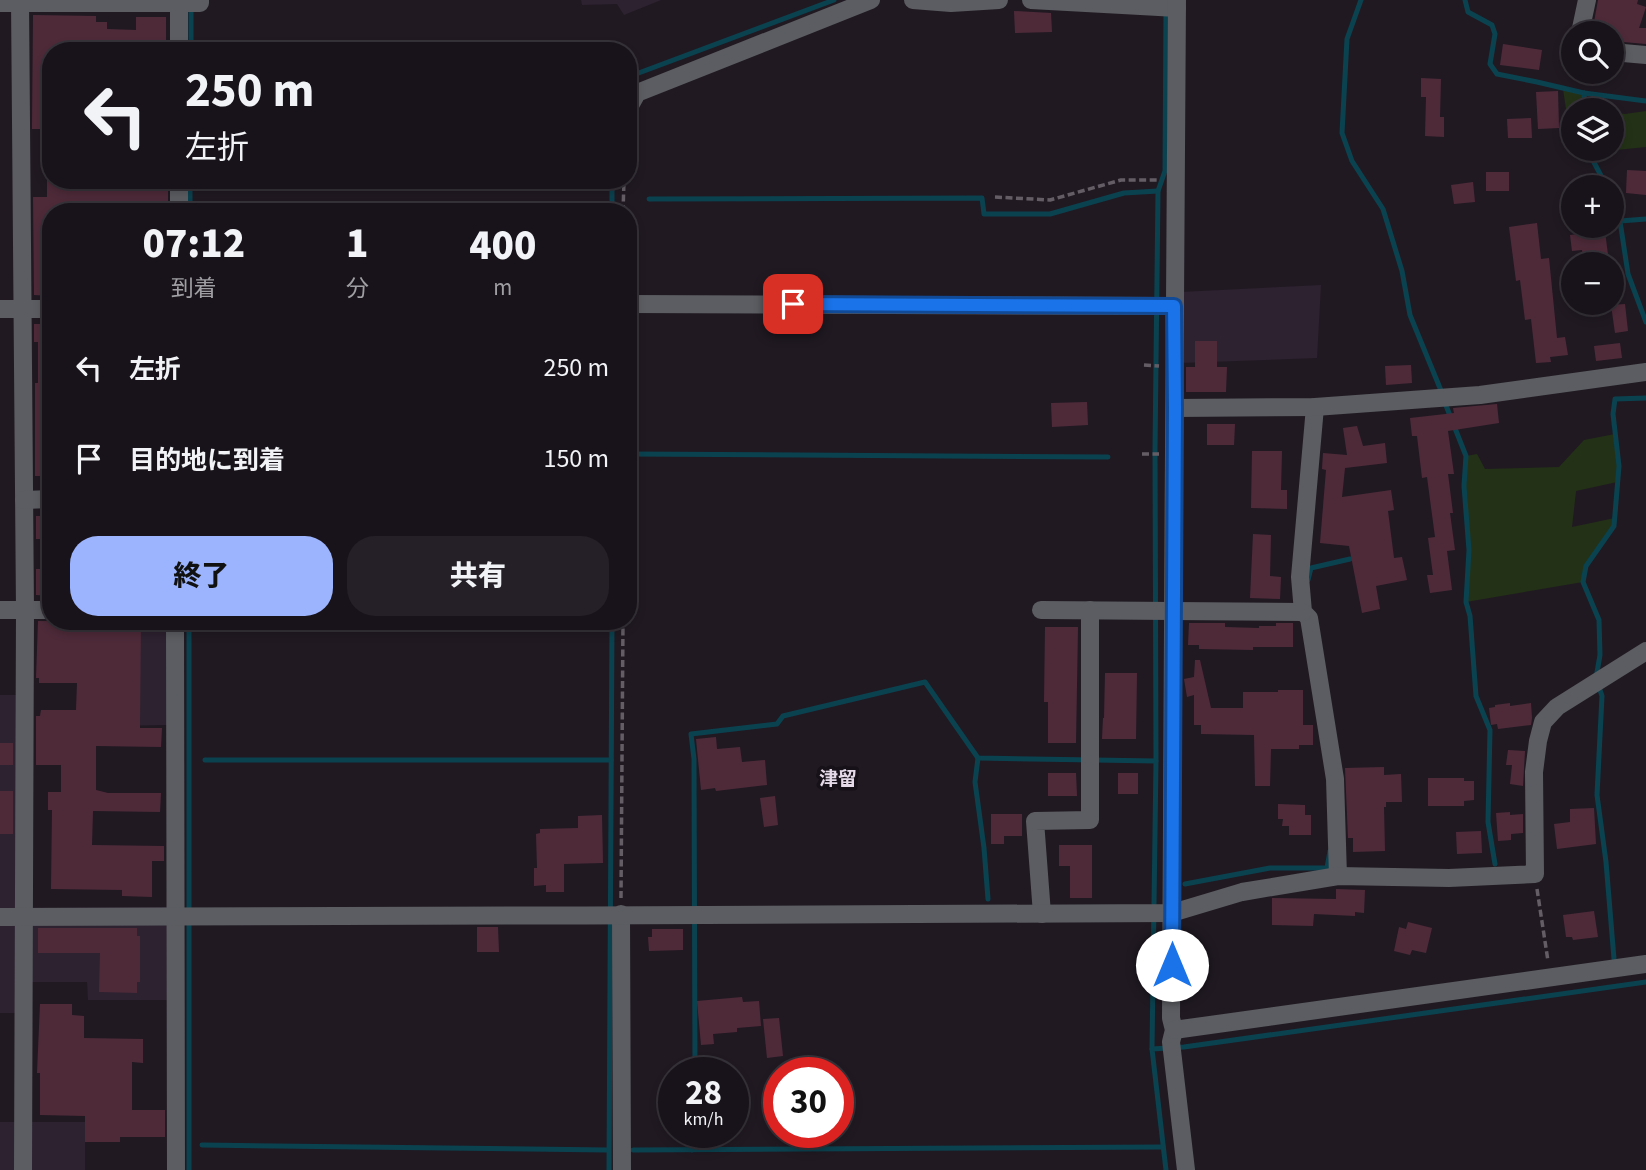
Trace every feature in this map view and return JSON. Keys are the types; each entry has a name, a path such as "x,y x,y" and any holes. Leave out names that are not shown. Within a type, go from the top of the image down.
{"street":[{"path":"637,93 871,0"},
{"path":"913,0 951,3 999,0"},
{"path":"1031,0 1172,4 1175,408 1162,610 1164,913 1172,1041 1186,1170"},
{"path":"1583,21 1587,0"},
{"path":"20,2 25,610 23,1170"},
{"path":"0,3 191,2 181,42"},
{"path":"1624,53 1646,55"},
{"path":"637,304 1174,306"},
{"path":"0,309 42,309"},
{"path":"1175,408 1315,407 1480,395 1646,372"},
{"path":"1315,407 1300,577 1335,779 1338,876"},
{"path":"24,500 42,499"},
{"path":"0,610 42,610"},
{"path":"1041,610 1162,610 1306,615"},
{"path":"1042,914 1035,821 1090,820 1090,610"},
{"path":"175,630 185,918 176,1170"},
{"path":"0,918 1164,913 1242,892 1338,876 1449,878 1535,874 1534,772 1543,722 1557,707 1646,651"},
{"path":"614,914 622,1170"},
{"path":"1172,1041 1550,977 1646,964"}],"path":[{"path":"995,197 1050,200 1121,180 1159,180"},
{"path":"614,914 623,741 623,630"},
{"path":"1535,874 1550,977"}],"shaded area":[{"path":"581,0 661,0 624,15 617,4 582,5"},
{"path":"1321,285 1317,358 1180,363 1180,292"},
{"path":"101,630 167,630 168,725 102,726"},
{"path":"0,695 17,695 16,908 169,907 169,1000 88,1000 87,982 18,982 18,1013 0,1013"},
{"path":"0,1122 85,1122 85,1170 0,1170"}],"green space":[{"path":"1563,89 1584,93 1587,98 1564,98"},
{"path":"1646,111 1646,147 1624,149 1624,114"},
{"path":"1615,434 1619,466 1617,482 1576,491 1572,527 1615,518 1614,526 1586,566 1583,582 1466,602 1469,550 1464,486 1466,456 1477,454 1485,469 1559,467 1584,440"}],"building":[{"path":"1598,0 1638,0 1637,4 1646,7 1639,28 1646,28 1646,44 1624,42 1624,21 1594,21"},
{"path":"1014,11 1051,13 1052,32 1015,33"},
{"path":"33,15 96,16 96,22 107,22 107,29 136,30 136,17 166,17 166,42 42,42 42,129 32,129"},
{"path":"1503,44 1542,50 1539,70 1500,65"},
{"path":"1421,78 1441,79 1440,117 1444,117 1444,137 1425,136 1426,97 1421,97"},
{"path":"1558,91 1559,128 1538,129 1536,92"},
{"path":"1531,118 1532,138 1508,138 1507,119"},
{"path":"1627,170 1646,171 1646,195 1626,193"},
{"path":"1486,172 1509,172 1509,191 1486,191"},
{"path":"1473,182 1475,202 1454,204 1451,185"},
{"path":"47,189 168,189 168,203 42,203 42,295 34,295 33,197 47,197"},
{"path":"1537,223 1541,259 1549,258 1557,338 1565,337 1568,355 1550,357 1551,362 1536,363 1531,319 1525,320 1520,280 1516,281 1509,227"},
{"path":"1570,238 1606,238 1608,252 1572,251"},
{"path":"1624,304 1628,331 1615,333 1612,315 1624,315"},
{"path":"34,324 42,324 42,476 35,476 38,342 34,342"},
{"path":"1195,341 1217,341 1217,367 1227,367 1226,392 1186,392 1186,367 1195,367"},
{"path":"1620,343 1622,358 1596,361 1594,346"},
{"path":"1411,365 1412,383 1386,385 1385,366"},
{"path":"1087,402 1088,425 1052,427 1051,403"},
{"path":"1497,404 1499,423 1448,431 1454,474 1448,474 1455,550 1447,551 1452,590 1430,593 1427,575 1433,575 1428,538 1435,537 1427,477 1422,478 1417,436 1412,436 1410,418 1454,413 1453,408"},
{"path":"1207,424 1235,424 1234,445 1207,445"},
{"path":"1357,426 1363,446 1385,443 1387,463 1345,468 1342,497 1391,490 1394,510 1388,511 1394,558 1402,557 1407,580 1376,586 1380,609 1362,613 1349,546 1320,543 1326,470 1322,469 1323,453 1347,455 1343,428"},
{"path":"1252,451 1282,451 1281,490 1287,490 1287,509 1251,508"},
{"path":"36,516 42,516 42,539 36,539"},
{"path":"1253,534 1271,535 1270,576 1281,577 1280,599 1250,598"},
{"path":"36,569 42,569 42,595 36,595"},
{"path":"38,621 42,621 42,630 141,630 140,728 162,728 161,747 96,746 96,790 108,793 161,793 160,812 93,811 92,845 164,846 164,861 152,861 152,897 122,896 122,890 51,889 52,810 48,810 48,792 61,792 61,765 36,765 36,716 40,716 41,710 76,710 77,683 39,683 39,678 36,678"},
{"path":"1189,623 1225,623 1225,627 1259,628 1276,626 1276,623 1293,623 1293,647 1253,647 1253,650 1199,649 1199,645 1188,645"},
{"path":"1045,627 1078,627 1076,743 1048,743 1048,702 1044,702"},
{"path":"1195,660 1200,660 1211,708 1243,708 1243,692 1303,690 1303,725 1313,725 1313,745 1299,745 1299,749 1271,749 1270,786 1255,786 1254,735 1201,734 1201,725 1194,725 1194,695 1187,697 1184,679 1194,677"},
{"path":"1105,673 1137,673 1136,739 1102,739"},
{"path":"1510,703 1510,706 1531,703 1531,725 1498,729 1497,724 1491,725 1489,708"},
{"path":"716,737 717,749 740,747 742,762 765,760 767,785 716,791 715,788 701,790 696,739"},
{"path":"0,743 13,743 13,765 0,765"},
{"path":"1508,750 1525,751 1523,786 1510,784 1512,765 1506,765"},
{"path":"1384,767 1384,775 1401,774 1402,802 1386,802 1384,807 1385,851 1353,852 1353,838 1348,838 1345,768"},
{"path":"1048,773 1076,773 1077,796 1048,796"},
{"path":"1118,773 1138,773 1138,794 1118,794"},
{"path":"1428,778 1464,778 1464,781 1474,781 1474,800 1464,801 1464,806 1428,806"},
{"path":"0,791 13,791 13,834 0,834"},
{"path":"775,796 778,825 764,827 760,798"},
{"path":"1278,804 1305,805 1305,815 1311,815 1311,835 1289,835 1289,826 1282,826 1283,819 1278,819"},
{"path":"1594,808 1596,844 1557,849 1554,824 1570,822 1570,809"},
{"path":"1510,812 1510,815 1523,814 1523,833 1511,834 1511,840 1498,841 1496,813"},
{"path":"991,814 1022,814 1022,836 1004,836 1004,844 991,844"},
{"path":"602,815 603,863 564,864 564,892 546,892 546,885 534,886 534,868 537,868 536,834 540,833 540,829 578,828 578,816"},
{"path":"1481,831 1482,853 1457,854 1456,832"},
{"path":"1059,845 1092,845 1092,898 1070,898 1070,866 1059,866"},
{"path":"1336,889 1365,890 1364,913 1355,912 1355,916 1314,914 1313,926 1272,925 1272,898 1336,899"},
{"path":"1594,911 1598,937 1573,940 1572,937 1566,937 1563,915"},
{"path":"1408,922 1432,928 1426,953 1412,950 1410,955 1394,951 1399,927 1406,929"},
{"path":"477,927 498,927 499,952 477,952"},
{"path":"38,928 137,928 137,936 140,936 140,982 137,982 137,993 99,992 100,953 38,953"},
{"path":"652,929 683,929 683,950 649,951 648,937 652,937"},
{"path":"742,997 743,1002 759,1001 761,1026 713,1034 714,1044 701,1045 697,1001"},
{"path":"40,1004 72,1004 72,1015 84,1016 84,1038 143,1039 143,1063 132,1062 132,1110 165,1110 165,1137 120,1137 120,1142 85,1142 85,1116 40,1115 40,1073 37,1073"},
{"path":"779,1018 783,1056 767,1057 763,1019"}],"waterway":[{"path":"637,74 834,0"},
{"path":"1361,0 1347,39 1342,133 1352,161 1383,209 1402,271 1410,315 1442,393"},
{"path":"1465,0 1468,12 1492,25 1495,34 1490,64 1497,74 1584,93 1584,98"},
{"path":"191,7 191,42"},
{"path":"1152,1049 1158,191 1165,171 1166,11"},
{"path":"1584,93 1646,101"},
{"path":"1593,161 1601,175"},
{"path":"190,189 190,203"},
{"path":"612,189 612,203"},
{"path":"649,199 982,198 984,214 1050,214 1124,193 1158,191"},
{"path":"1624,221 1646,219"},
{"path":"1623,238 1628,274 1646,322"},
{"path":"1614,959 1597,795 1602,696 1596,678 1600,655 1599,620 1583,582 1586,566 1614,526 1619,466 1613,414 1615,399 1646,398"},
{"path":"1445,403 1466,456 1464,486 1469,550 1466,602 1470,616 1476,696 1490,730 1488,822 1495,864"},
{"path":"637,454 1108,457"},
{"path":"1308,580 1311,568 1350,559"},
{"path":"189,630 189,1170"},
{"path":"609,1170 612,630"},
{"path":"695,1057 694,759 691,734 777,724 783,716 925,682 978,758 1156,761"},
{"path":"978,758 975,782 988,899"},
{"path":"205,760 611,760"},
{"path":"1185,884 1270,868 1327,868 1330,851"},
{"path":"1166,1170 1152,1049 1184,1047 1646,982"},
{"path":"202,1145 608,1150"},
{"path":"633,1150 1163,1147"}],"district":[{"name":"津留","path":"838,779"}],"route":[{"path":"793,304 1174,306 1172,965"}]}
